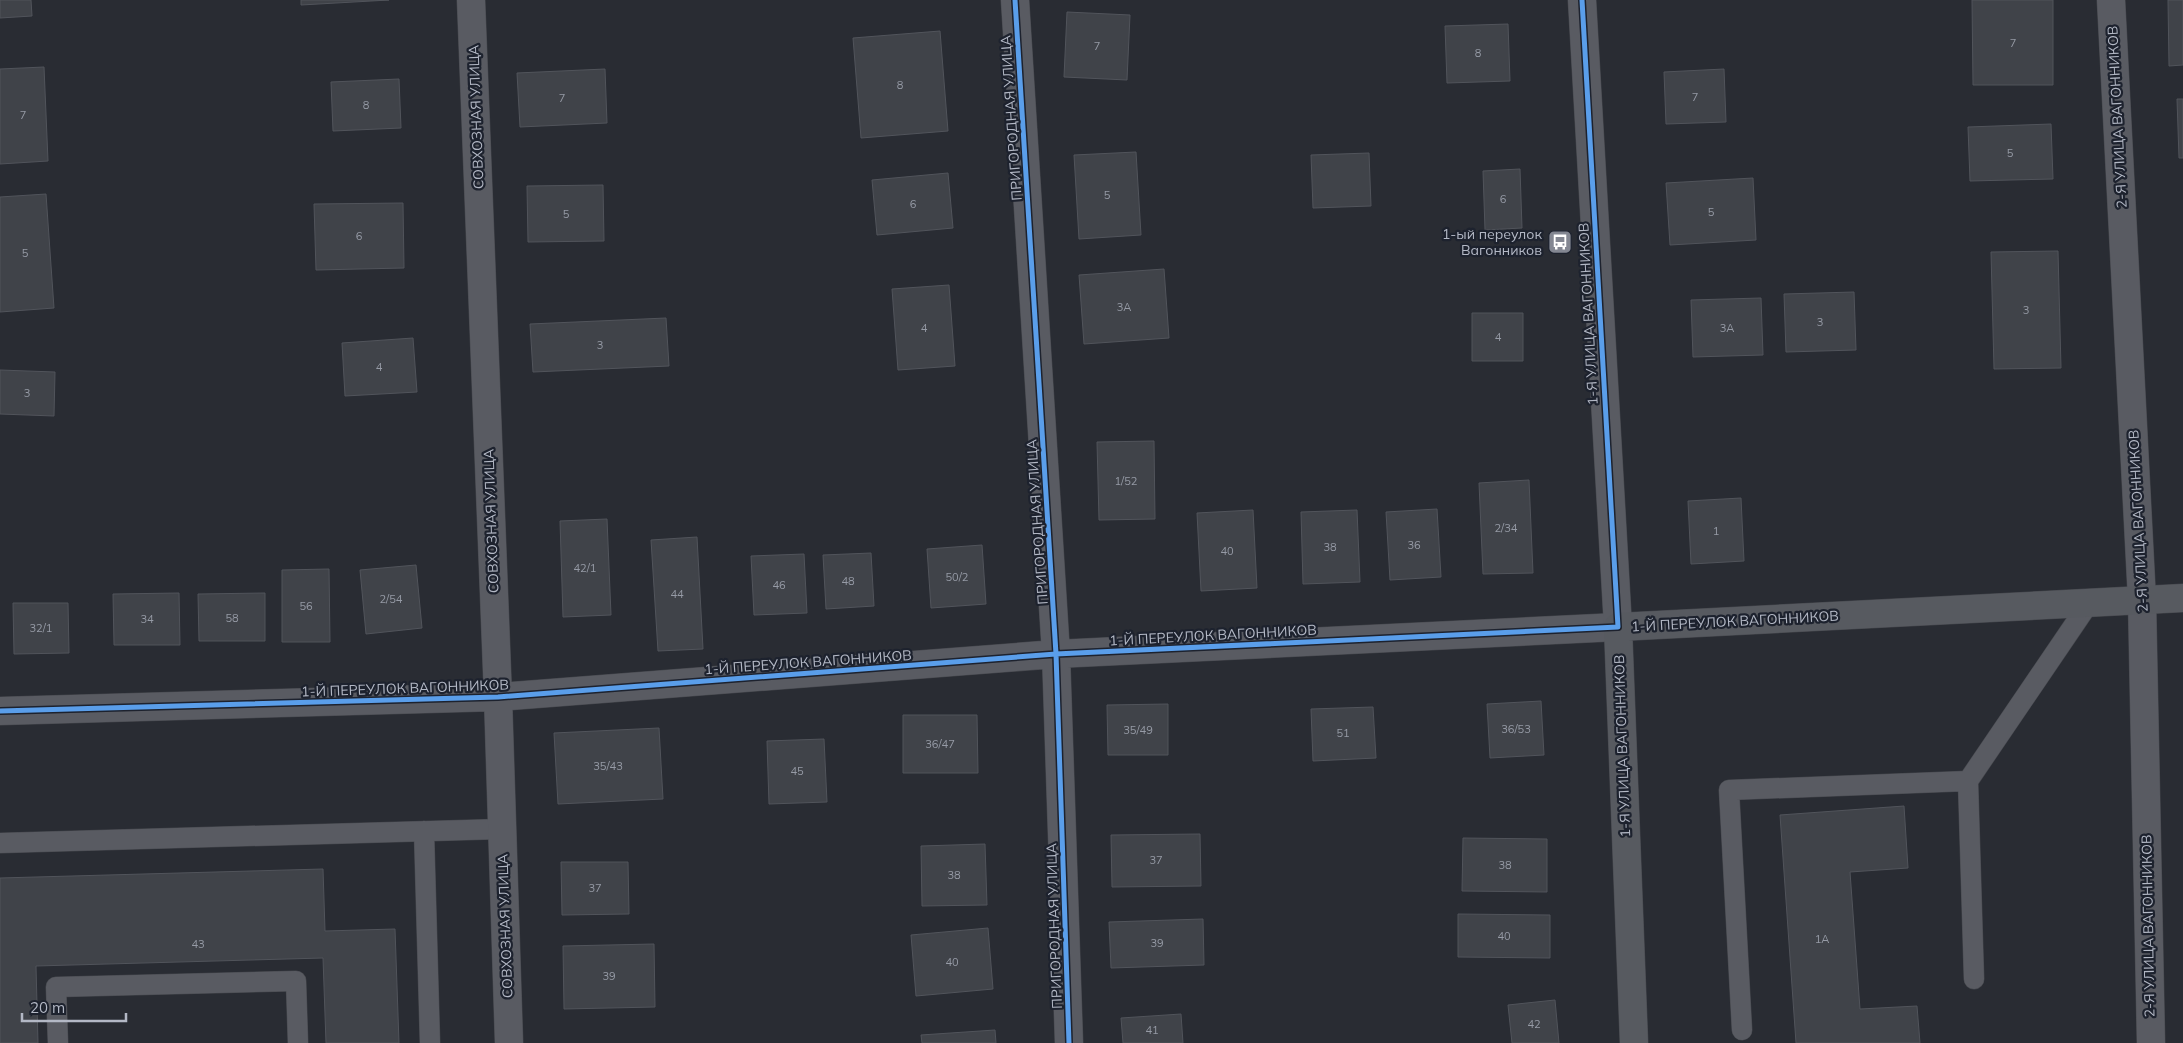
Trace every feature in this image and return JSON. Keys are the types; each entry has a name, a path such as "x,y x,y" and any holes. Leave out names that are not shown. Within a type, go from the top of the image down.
{"main road":[{"name":"1-Й ПЕРЕУЛОК ВАГОННИКОВ","path":"1618,627 2183,598"},
{"name":"1-Я УЛИЦА ВАГОННИКОВ","path":"1618,627 1634,1043"}],"street":[{"name":"СОВХОЗНАЯ УЛИЦА","path":"471,0 498,697 509,1043"},
{"name":"ПРИГОРОДНАЯ УЛИЦА","path":"1014,0 1056,654 1070,1043"},
{"name":"1-Я УЛИЦА ВАГОННИКОВ","path":"1582,0 1618,627"},
{"name":"2-Я УЛИЦА ВАГОННИКОВ","path":"2111,0 2142,600 2151,1043"},
{"name":"1-Й ПЕРЕУЛОК ВАГОННИКОВ","path":"0,711 498,697 1056,654 1618,627"}],"lane":[{"path":"1974,980 1968,781 2089,603"},
{"path":"1742,1030 1729,790 1968,781"},
{"path":"0,843 502,829"},
{"path":"424,831 430,1043"},
{"path":"58,1043 56,987 296,980 298,1043"}],"building":[{"path":"0,0 31,0 32,16 0,18"},
{"path":"301,0 389,0 301,5"},
{"path":"1972,0 2053,0 2053,85 1973,85"},
{"path":"2168,0 2183,0 2183,65 2169,66"},
{"path":"1067,12 1130,15 1127,80 1064,77"},
{"path":"1508,24 1510,81 1447,83 1445,26"},
{"path":"940,31 948,131 861,138 853,38"},
{"path":"44,67 48,161 0,164 0,69"},
{"path":"605,69 607,123 520,127 517,73"},
{"path":"1724,69 1726,122 1666,124 1664,72"},
{"path":"399,79 401,128 333,131 331,82"},
{"path":"2177,99 2183,99 2183,158 2179,158"},
{"path":"2051,124 2053,179 1970,181 1968,127"},
{"path":"1136,152 1141,235 1079,239 1074,155"},
{"path":"1369,153 1371,206 1313,208 1311,155"},
{"path":"1520,169 1522,228 1485,230 1483,171"},
{"path":"948,173 953,228 877,235 872,180"},
{"path":"1753,178 1756,240 1670,245 1666,183"},
{"path":"603,185 604,241 528,242 527,186"},
{"path":"46,194 54,308 0,312 0,197"},
{"path":"403,203 404,268 316,270 314,204"},
{"path":"2058,251 2061,368 1994,369 1991,252"},
{"path":"1164,269 1169,338 1084,344 1079,275"},
{"path":"949,285 955,366 898,370 892,289"},
{"path":"1854,292 1856,350 1786,352 1784,294"},
{"path":"1761,298 1763,355 1693,357 1691,300"},
{"path":"1472,313 1523,313 1523,361 1472,361"},
{"path":"666,318 669,366 533,372 530,324"},
{"path":"413,338 417,392 345,396 342,343"},
{"path":"0,370 55,372 54,416 0,414"},
{"path":"1154,441 1155,519 1099,520 1097,442"},
{"path":"1529,480 1533,573 1483,574 1479,483"},
{"path":"1741,498 1744,561 1691,564 1688,501"},
{"path":"1437,509 1441,577 1390,580 1386,512"},
{"path":"1253,510 1257,588 1201,591 1197,513"},
{"path":"1357,510 1360,582 1303,584 1301,512"},
{"path":"607,519 611,615 563,617 560,521"},
{"path":"697,537 703,649 658,651 651,540"},
{"path":"982,545 986,604 931,608 927,549"},
{"path":"871,553 874,606 826,609 823,555"},
{"path":"804,554 807,613 754,615 751,556"},
{"path":"416,565 422,628 366,634 360,570"},
{"path":"329,569 330,642 282,642 282,570"},
{"path":"179,593 180,645 114,645 113,594"},
{"path":"265,593 265,641 199,641 198,594"},
{"path":"13,603 68,603 69,653 14,654"},
{"path":"1541,701 1544,755 1490,758 1487,704"},
{"path":"1168,704 1168,755 1108,755 1107,705"},
{"path":"1373,707 1376,758 1313,761 1311,709"},
{"path":"903,715 977,715 978,773 903,773"},
{"path":"659,728 663,799 558,804 554,733"},
{"path":"824,739 827,802 769,804 767,741"},
{"path":"1904,806 1908,868 1850,872 1860,1009 1917,1006 1920,1043 1796,1043 1780,815"},
{"path":"1200,834 1201,886 1112,887 1111,835"},
{"path":"1463,838 1547,839 1547,892 1462,891"},
{"path":"985,844 987,905 922,906 921,846"},
{"path":"561,862 628,862 629,914 562,915"},
{"path":"323,869 325,931 395,929 399,1043 326,1043 323,958 36,966 38,1043 0,1043 0,878"},
{"path":"1458,914 1550,915 1550,958 1458,957"},
{"path":"1203,919 1204,965 1111,968 1109,922"},
{"path":"988,928 993,989 916,996 911,935"},
{"path":"654,944 655,1007 564,1009 563,946"},
{"path":"1555,1000 1559,1043 1512,1043 1508,1005"},
{"path":"1181,1014 1183,1043 1123,1043 1121,1018"},
{"path":"995,1030 996,1043 922,1043 921,1035"}],"cycle path":[{"path":"1015,0 1056,654 1069,1043"},
{"path":"0,711 498,697 1056,654 1618,627 1582,0"}],"place":[{"name":"1-ый переулок Вагонников","path":"1560,242"}]}
